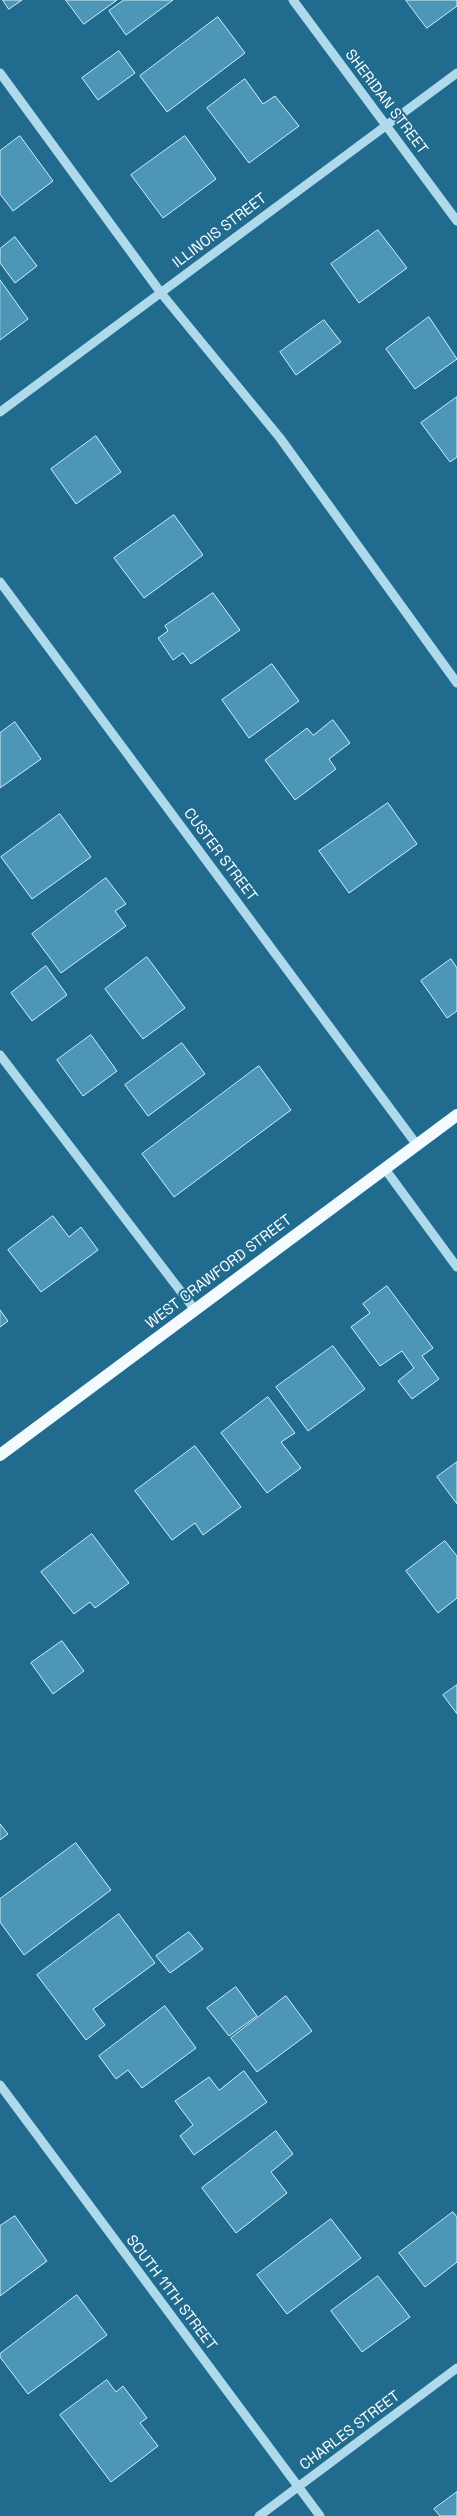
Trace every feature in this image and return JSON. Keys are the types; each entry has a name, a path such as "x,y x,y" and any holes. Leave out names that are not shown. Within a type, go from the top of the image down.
{"main road":[{"name":"WEST CRAWFORD STREET","path":"0,1455 457,1115"}],"street":[{"name":"SHERIDAN STREET","path":"293,0 457,221"},
{"path":"0,73 161,292 280,438 457,683"},
{"name":"ILLINOIS STREET","path":"0,412 457,73"},
{"name":"CUSTER STREET","path":"0,582 417,1145"},
{"path":"0,1055 195,1310"},
{"path":"385,1169 457,1267"},
{"name":"SOUTH 11TH STREET","path":"0,2086 320,2516"},
{"name":"CHARLES STREET","path":"258,2516 457,2368"}],"building":[{"path":"3,0 22,0 9,9"},
{"path":"66,0 117,0 84,24"},
{"path":"124,0 173,0 126,35 109,11"},
{"path":"406,0 457,0 457,6 427,28"},
{"path":"218,17 245,53 167,112 140,76"},
{"path":"119,51 135,73 98,100 82,78"},
{"path":"245,79 263,104 275,96 299,126 249,163 207,108"},
{"path":"20,136 53,181 13,211 0,194 0,151"},
{"path":"185,136 216,179 163,218 131,175"},
{"path":"378,230 407,268 359,303 331,264"},
{"path":"15,237 37,266 15,283 0,263 0,249"},
{"path":"0,280 28,319 0,340"},
{"path":"429,317 457,359 415,389 386,349"},
{"path":"324,320 341,342 296,375 280,352"},
{"path":"457,397 457,457 450,462 421,423"},
{"path":"96,436 121,472 76,504 51,469"},
{"path":"174,515 203,555 144,598 114,558"},
{"path":"213,593 240,630 191,664 183,653 173,660 158,638 168,631 165,626"},
{"path":"272,664 299,701 249,738 222,700"},
{"path":"333,720 350,743 329,759 336,769 295,800 265,760 307,728 313,735"},
{"path":"15,722 41,759 0,788 0,733"},
{"path":"388,803 417,844 349,893 319,851"},
{"path":"60,814 91,857 32,899 1,857"},
{"path":"106,878 126,904 115,911 126,926 61,973 32,934"},
{"path":"147,957 185,1008 143,1039 105,989"},
{"path":"451,959 457,968 457,1011 447,1018 421,981"},
{"path":"46,966 67,995 32,1021 11,993"},
{"path":"91,1035 117,1071 83,1096 57,1060"},
{"path":"182,1043 205,1074 148,1116 125,1085"},
{"path":"259,1066 291,1110 174,1197 142,1154"},
{"path":"53,1216 69,1237 81,1227 98,1250 41,1292 8,1250"},
{"path":"387,1286 433,1348 422,1356 439,1379 412,1399 398,1381 414,1368 402,1351 380,1366 351,1327 370,1313 363,1304"},
{"path":"0,1310 8,1321 0,1327"},
{"path":"333,1346 365,1389 308,1431 276,1387"},
{"path":"268,1397 295,1433 281,1442 301,1468 267,1493 221,1433"},
{"path":"195,1446 241,1507 203,1535 195,1523 172,1540 135,1491"},
{"path":"457,1462 457,1504 437,1477"},
{"path":"92,1534 129,1583 95,1608 90,1602 74,1614 41,1572"},
{"path":"445,1541 457,1556 457,1598 438,1613 406,1571"},
{"path":"62,1641 84,1671 53,1694 31,1663"},
{"path":"457,1685 457,1714 443,1695"},
{"path":"0,1824 8,1834 0,1840"},
{"path":"76,1843 111,1890 24,1955 0,1922 0,1899"},
{"path":"119,1914 155,1963 93,2009 105,2025 86,2040 37,1975"},
{"path":"189,1932 203,1949 170,1973 156,1956"},
{"path":"236,1987 257,2016 229,2036 207,2008"},
{"path":"286,1996 312,2031 257,2072 231,2038"},
{"path":"165,2006 196,2048 142,2088 128,2070 116,2079 99,2056"},
{"path":"244,2071 267,2102 194,2155 180,2136 193,2125 175,2101 209,2077 219,2090"},
{"path":"276,2131 293,2154 271,2172 287,2193 236,2233 202,2188"},
{"path":"453,2212 457,2217 457,2262 425,2287 399,2253"},
{"path":"15,2216 47,2261 0,2296 0,2226"},
{"path":"331,2219 361,2258 287,2314 257,2275"},
{"path":"378,2276 410,2317 362,2352 331,2311"},
{"path":"77,2295 107,2335 28,2394 0,2357 0,2354"},
{"path":"107,2380 116,2392 123,2386 147,2418 140,2423 158,2446 111,2482 60,2415"},
{"path":"457,2492 457,2516 440,2516 434,2509"}]}
